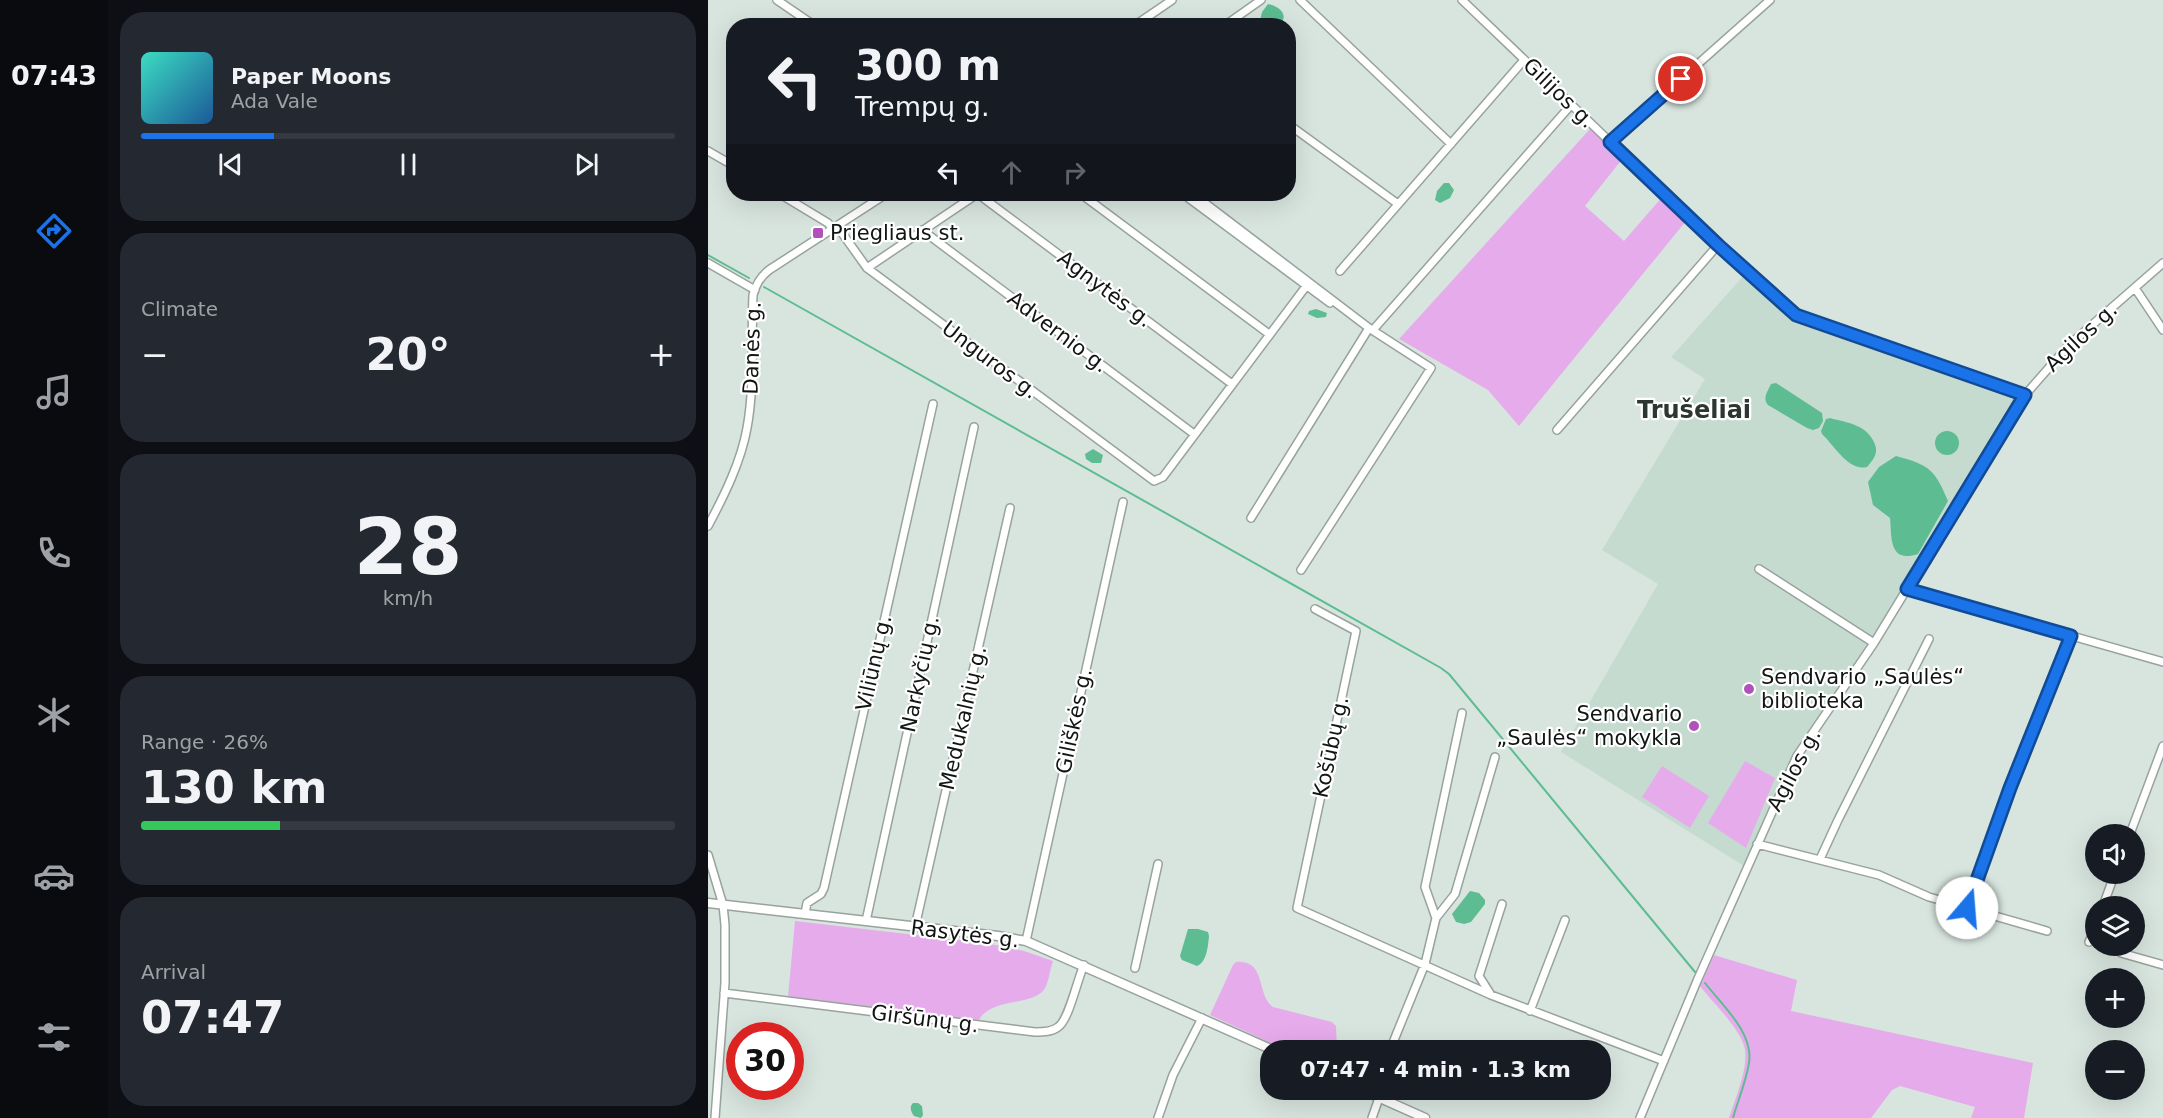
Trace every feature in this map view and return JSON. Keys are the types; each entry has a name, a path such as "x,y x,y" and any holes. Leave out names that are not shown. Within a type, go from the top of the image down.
{"main road":[{"name":"Rasytės g.","path":"708,903 1026,941 1260,1044"},
{"path":"1388,1100 1425,1118"}],"street":[{"path":"777,0 803,18"},
{"path":"1146,18 1172,0"},
{"path":"1235,18 1261,0"},
{"path":"1300,0 1451,144"},
{"name":"Gilijos g.","path":"1462,0 1718,245 1796,315 2025,395"},
{"path":"1610,142 1770,0"},
{"path":"1340,272 1524,60"},
{"path":"1251,518 1371,329 1571,105"},
{"path":"1296,130 1398,204"},
{"path":"708,151 726,161"},
{"name":"Unguros g.","path":"792,201 835,227 867,268 1154,481 1163,477 1194,434"},
{"name":"Danės g.","path":"708,526 728,487 747,431 755,290 761,277 875,201"},
{"path":"867,268 966,201"},
{"name":"Agnytės g.","path":"986,201 1232,384"},
{"path":"1090,201 1269,334"},
{"path":"1193,201 1330,303"},
{"path":"1202,201 1371,329 1431,368 1301,570"},
{"name":"Advernio g.","path":"922,230 1194,434"},
{"path":"1557,430 1718,245"},
{"path":"708,263 755,290"},
{"name":"Agilos g.","path":"1640,1118 1797,756 1874,643 2025,395 2068,346 2163,263"},
{"path":"1194,434 1307,285"},
{"path":"2134,288 2163,330"},
{"name":"Viliūnų g.","path":"805,914 807,903 821,894 824,888 933,404"},
{"name":"Narkyčių g.","path":"866,921 974,427"},
{"name":"Giliškės g.","path":"1026,941 1123,502"},
{"name":"Medukalnių g.","path":"915,927 1010,508"},
{"path":"1759,568 1874,643"},
{"path":"1907,589 2163,662"},
{"name":"Košūbų g.","path":"1315,609 1356,631 1297,908 1425,964"},
{"path":"1967,908 2010,788 2071,636"},
{"path":"1820,859 1929,639"},
{"path":"1436,918 1425,887 1462,713"},
{"path":"2134,824 2163,746"},
{"path":"1394,1040 1425,964 1436,918 1455,894 1495,757"},
{"path":"1757,844 1879,875 1917,892 2047,931"},
{"path":"708,855 723,905 725,925 724,993 715,1118"},
{"path":"1135,968 1158,864"},
{"path":"1491,995 1479,976 1502,904"},
{"path":"1530,1011 1565,920"},
{"path":"2132,956 2163,965"},
{"path":"1425,964 1530,1011 1664,1061"},
{"name":"Giršūnų g.","path":"724,993 932,1020 1035,1032 1048,1031 1059,1027 1066,1018 1077,979 1084,965"},
{"path":"1158,1118 1173,1075 1202,1018"},
{"path":"1372,1118 1373,1100"}],"shaded area":[{"path":"1268,4 1282,12 1284,18 1261,18"},
{"path":"1590,129 1623,158 1585,206 1624,241 1663,196 1686,221 1519,426 1488,390 1399,339"},
{"path":"1444,183 1449,183 1454,190 1450,198 1440,203 1435,200 1437,191"},
{"path":"1746,273 1799,319 2018,399 1866,648 1797,749 1785,771 1744,866 1561,752 1658,584 1602,550 1705,379 1671,357"},
{"path":"1316,309 1327,313 1326,317 1317,318 1308,314 1309,311"},
{"path":"1776,383 1822,413 1823,421 1819,428 1813,430 1807,428 1768,405 1766,394 1771,384"},
{"path":"1826,419 1855,425 1870,436 1876,453 1867,467 1860,467 1848,461 1822,434"},
{"path":"1947,431 1955,435 1959,443 1955,451 1947,455 1939,451 1935,443 1939,435"},
{"path":"1093,449 1103,455 1101,463 1092,463 1086,459 1085,454"},
{"path":"1896,456 1917,462 1930,470 1948,501 1918,554 1908,556 1896,552 1892,540 1890,518 1873,505 1868,482 1879,467"},
{"path":"1745,761 1775,778 1746,848 1708,823"},
{"path":"1662,766 1709,796 1690,828 1642,797"},
{"path":"1470,891 1479,893 1485,900 1485,904 1471,922 1464,924 1456,922 1452,914"},
{"path":"795,921 985,943 1024,951 1053,961 1045,988 1039,994 993,1008 979,1020 788,997"},
{"path":"1188,929 1208,932 1209,936 1205,957 1197,966 1182,960 1180,956"},
{"path":"1714,955 1797,980 1791,1011 2033,1063 2024,1118 1971,1118 1975,1107 1900,1086 1892,1090 1871,1118 1729,1118 1743,1075 1745,1050 1733,1025 1700,986"},
{"path":"1236,962 1252,966 1260,979 1264,995 1273,1007 1332,1022 1336,1026 1337,1040 1264,1040 1210,1015"},
{"path":"913,1103 922,1106 921,1118 912,1113"}],"waterway":[{"path":"708,255 749,278"},
{"path":"764,287 1441,668 1449,674 1695,972"},
{"path":"1705,983 1735,1020 1747,1041 1748,1070 1733,1118"}],"place":[{"name":"Priegliaus st.","path":"818,233"},
{"name":"Sendvario „Saulės“ biblioteka","path":"1749,689"},
{"name":"Sendvario „Saulės“ mokykla","path":"1694,726"}],"district":[{"name":"Trušeliai","path":"1694,410"}],"route":[{"path":"1681,79 1610,142 1718,245 1796,315 2025,395 1907,589 2071,636 2010,788 1967,908"}]}
